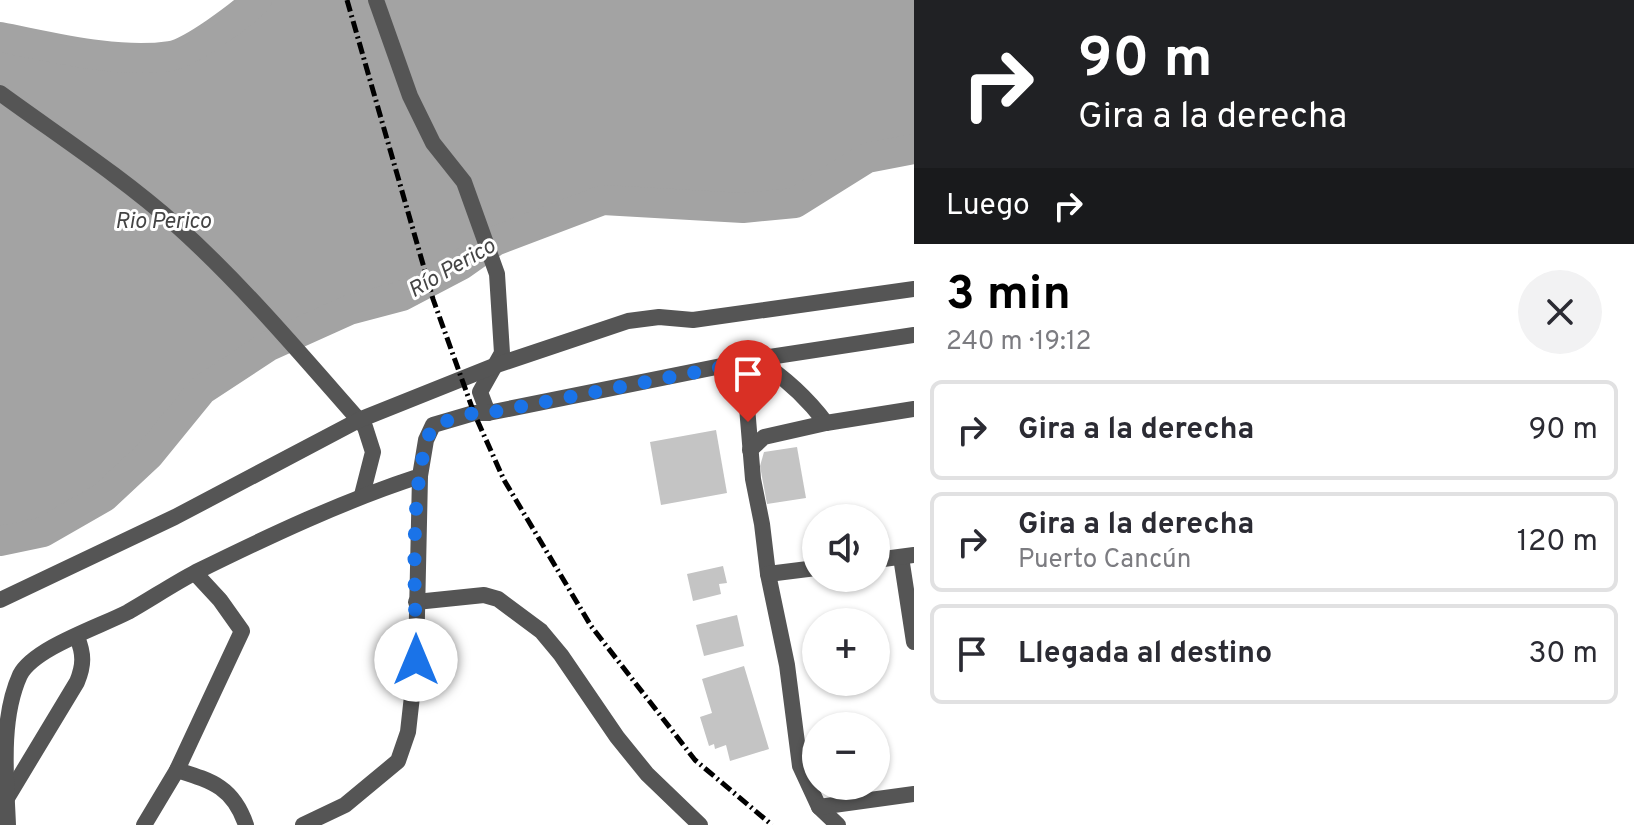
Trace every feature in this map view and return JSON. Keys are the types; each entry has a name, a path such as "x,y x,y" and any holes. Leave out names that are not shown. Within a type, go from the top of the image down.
{"street":[{"path":"376,0 410,96 433,143 464,182 495,269 502,353 480,392 488,413"},
{"path":"0,93 178,226 256,304 365,427 373,452 362,495"},
{"path":"0,600 175,517 359,420 494,366 628,321 659,317 693,320 914,289"},
{"path":"303,825 345,805 398,761 408,732 416,660 420,476 426,440 433,425 474,413 488,413 756,359 914,335"},
{"path":"756,359 774,370 812,404 826,423"},
{"path":"727,366 740,377 746,395 750,450 768,574 787,665 800,766 819,807 838,825"},
{"path":"750,450 764,437 914,409"},
{"path":"8,825 4,756 10,698 21,672 44,650 128,611 195,573 362,495 420,476"},
{"path":"908,556 914,642"},
{"path":"768,574 802,570"},
{"path":"144,825 177,770 242,631 220,600 195,573"},
{"path":"416,602 484,595 498,599 541,631 647,774 700,825"},
{"path":"7,799 77,682 83,666 83,651 77,637"},
{"path":"177,770 208,780 227,791 241,809 246,825"},
{"path":"819,807 914,794"}],"water":[{"name":"Rio Perico","path":"257,0 914,0 914,149 866,158 795,203 743,208 603,200 495,241 461,265 402,296 349,310 269,346 202,390 149,455 104,497 43,532 0,541 0,37 107,56 170,56 203,41"}],"building":[{"path":"716,430 727,493 661,505 650,442"},
{"path":"797,447 806,498 767,504 760,466 764,452"},
{"path":"723,566 727,583 719,584 721,594 693,601 687,574"},
{"path":"737,615 744,646 704,656 696,625"},
{"path":"744,666 769,749 730,761 726,745 715,749 714,744 709,746 700,717 712,713 702,679"}],"waterway":[{"name":"Río Perico","path":"0,37 107,56 170,56 203,41 257,0"},
{"name":"Río Perico","path":"0,541 43,532 104,497 149,455 202,390 269,346 349,310 402,296 461,265 495,241 603,200 743,208 795,203 867,158 914,149"}],"railway":[{"path":"347,0 433,299 474,413 504,480 591,626 695,760 772,825"}],"route":[{"path":"416,660 420,476 426,440 433,425 474,413 488,413 727,366 740,377 746,395 748,422"}]}
